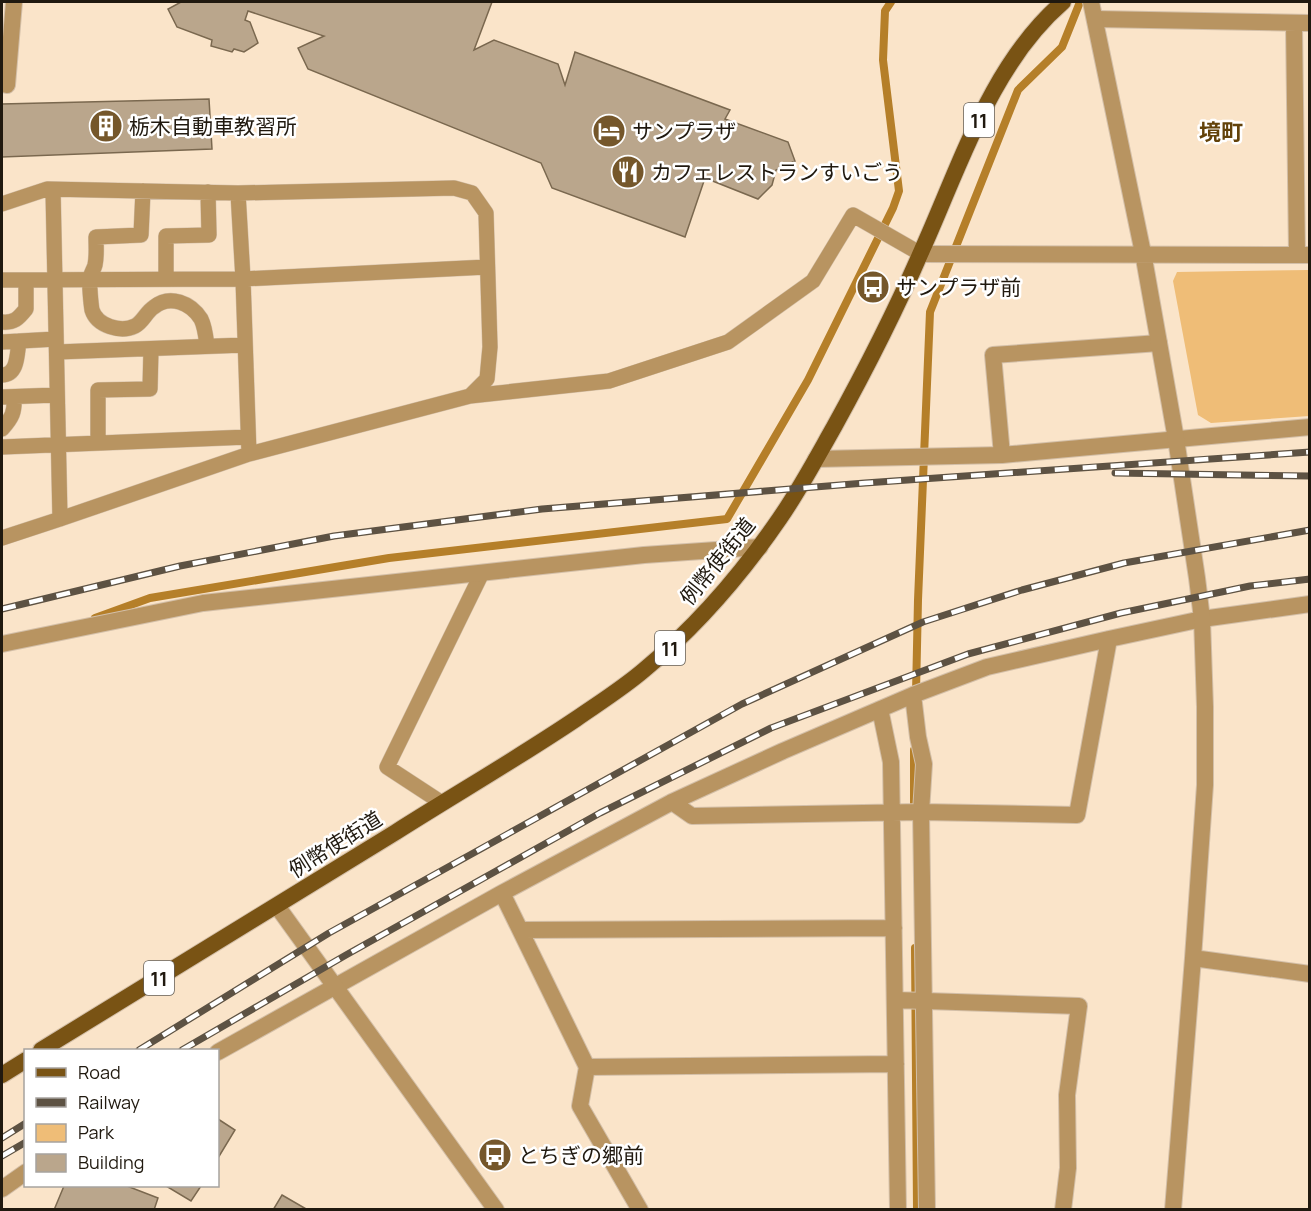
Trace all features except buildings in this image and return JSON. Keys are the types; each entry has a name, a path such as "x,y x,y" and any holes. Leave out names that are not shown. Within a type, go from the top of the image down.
{"main road":[{"name":"例幣使街道","path":"43,1049 549,737 641,674 691,628 726,590 784,513 866,370 921,254 989,99 1033,31 1063,2"},
{"path":"2,1075 24,1061"}],"street":[{"path":"2,84 7,85 14,2"},
{"path":"1091,2 1143,254 1176,439 1202,619 1206,784 1173,1209"},
{"path":"921,254 1303,255 1302,24 1095,19"},
{"path":"1002,455 993,355 1159,343"},
{"path":"816,459 1002,455 1310,427"},
{"path":"2,644 203,603 644,555 760,547"},
{"path":"219,1051 502,892 672,802 913,695 987,667 1109,639 1202,619 1310,604"},
{"path":"672,802 692,816 891,812 1077,815 1109,639"},
{"path":"913,695 924,764 921,812 927,1209"},
{"path":"880,709 891,762 898,1209"},
{"path":"502,892 587,1067 580,1106 640,1209"},
{"path":"277,906 496,1209"},
{"path":"521,930 894,928"},
{"path":"1194,958 1310,974"},
{"path":"895,1000 1079,1006 1067,1095 1068,1168 1063,1209"},
{"path":"587,1067 896,1064"},
{"path":"2,1189 24,1173"}],"lane":[{"path":"2,204 47,189 238,193 454,188 472,193 486,213 490,347 487,379 470,396"},
{"path":"53,190 60,519"},
{"path":"143,191 141,235 96,237 95,263 90,279 93,312 104,325 129,329 138,325 152,308 161,302 169,300 180,302 188,306 201,320 207,346"},
{"path":"165,279 166,236 209,235 208,192"},
{"path":"238,193 249,454"},
{"path":"2,538 249,454 470,396 609,381 728,342 813,281 853,215 921,254"},
{"path":"2,280 243,279 488,267"},
{"path":"2,322 11,323 26,309 26,280"},
{"path":"2,375 7,375 15,365 19,341"},
{"path":"2,342 151,349 245,345"},
{"path":"98,443 98,390 150,389 151,349"},
{"path":"2,429 15,409 8,397 57,395"},
{"path":"2,447 248,437"},
{"path":"442,804 387,767 482,573"}],"green space":[{"path":"1309,270 1309,416 1211,423 1198,415 1173,281 1177,272"}],"waterway":[{"path":"95,618 150,598 389,558 727,519 808,380 893,208 899,191 883,60 885,11 891,2"},
{"path":"916,693 930,312 1018,90 1062,47 1080,2"},
{"path":"914,750 914,804"},
{"path":"915,948 917,1210"}],"railway":[{"path":"2,609 180,566 334,536 542,509 865,483 1310,452"},
{"path":"1115,473 1310,476"},
{"path":"141,1049 329,933 742,704 923,622 1022,590 1124,563 1310,530"},
{"path":"184,1049 600,813 771,728 968,654 1121,613 1250,586 1310,579"},
{"path":"2,1138 24,1124"},
{"path":"2,1156 24,1143"}],"place":[{"name":"栃木自動車教習所","path":"106,126"},
{"name":"サンプラザ","path":"609,131"},
{"name":"カフェレストランすいごう","path":"628,172"},
{"name":"サンプラザ前","path":"873,287"},
{"name":"とちぎの郷前","path":"495,1155"}],"district":[{"name":"境町","path":"1221,132"}]}
